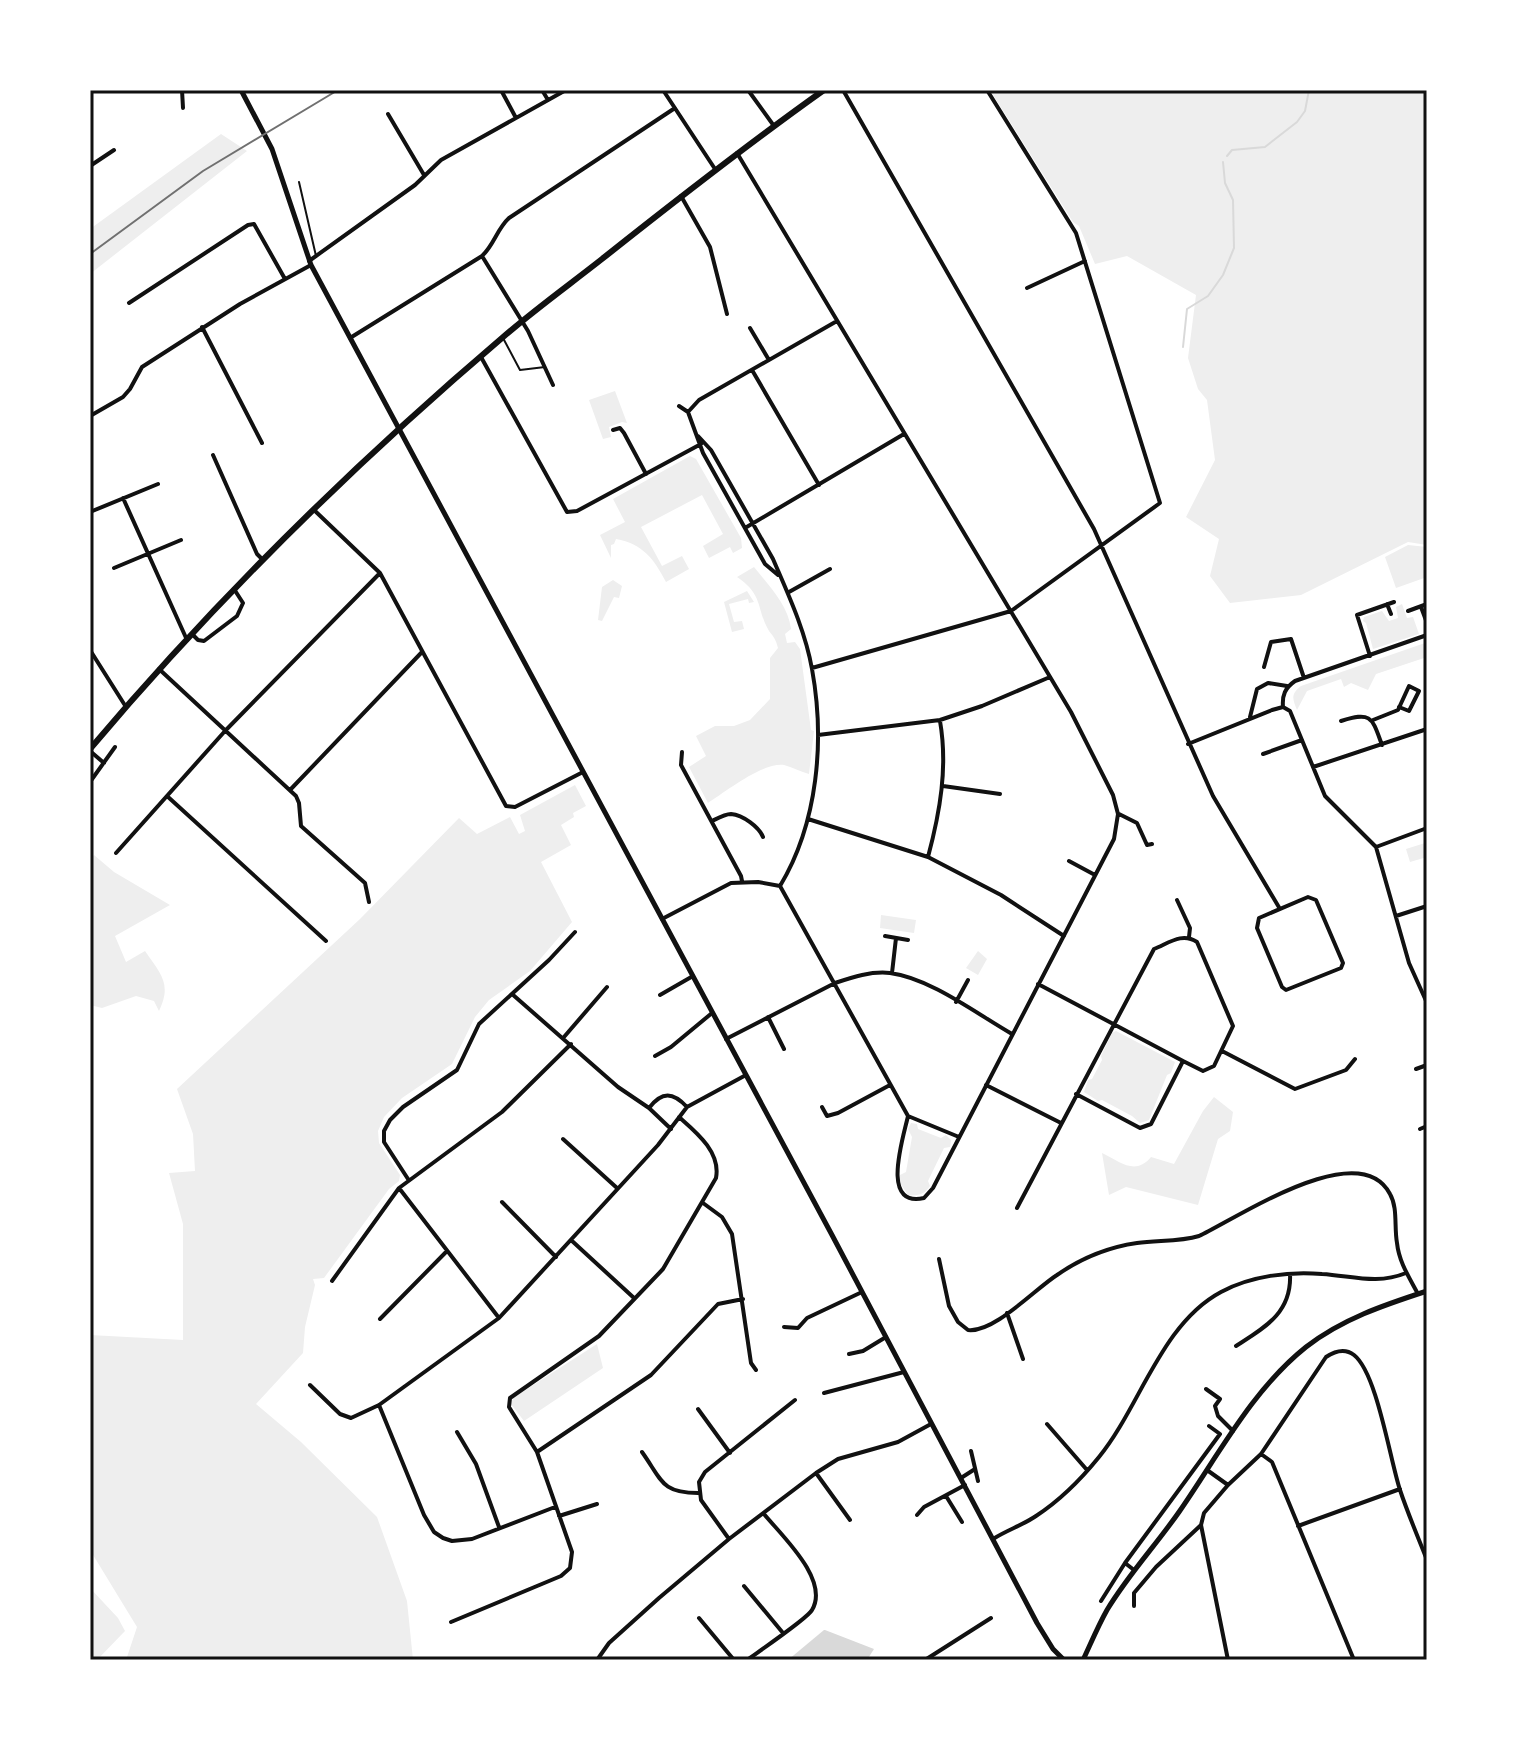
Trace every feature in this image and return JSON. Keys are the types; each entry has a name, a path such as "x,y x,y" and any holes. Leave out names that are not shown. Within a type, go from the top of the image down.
{"main road":[{"path":"90,750 159,669 234,589 399,429 503,337 715,169 824,90"}],"street":[{"path":"182,90 183,108"},
{"path":"501,90 516,118"},
{"path":"542,90 548,100"},
{"path":"90,416 123,397 142,367 202,327 310,263 415,185 441,160 566,90"},
{"path":"663,90 715,169"},
{"path":"748,90 774,126"},
{"path":"843,90 1102,546 1213,796 1280,909"},
{"path":"812,668 1011,611 1160,503 1076,233 987,90"},
{"path":"242,92 272,149 310,263 1048,1641 1064,1660"},
{"path":"350,339 482,256 491,248 502,224 509,218 675,108"},
{"path":"388,114 424,175"},
{"path":"90,166 114,150"},
{"path":"737,153 1050,677 1106,782 1118,814 1114,839 933,1188 924,1198 908,1199 902,1195 897,1180 908,1116"},
{"path":"681,196 710,247 727,314"},
{"path":"129,303 254,224 285,279"},
{"path":"482,256 522,322 553,385"},
{"path":"1027,288 1085,261"},
{"path":"688,412 699,400 837,321"},
{"path":"202,327 262,443"},
{"path":"750,328 758,332 769,360"},
{"path":"481,357 562,505 571,513 702,443"},
{"path":"752,370 819,485"},
{"path":"679,406 688,412 702,443 773,559 778,575 789,592 812,668 818,735 808,819 780,886"},
{"path":"613,430 620,428 624,433 646,474"},
{"path":"745,528 905,434"},
{"path":"702,443 765,564 778,575"},
{"path":"213,455 257,554 263,560"},
{"path":"90,512 158,484"},
{"path":"123,498 189,637 204,641 237,616 243,603 234,589"},
{"path":"314,510 380,573 506,806 515,807 583,772"},
{"path":"114,568 181,540"},
{"path":"789,592 830,569"},
{"path":"116,853 225,731 380,573"},
{"path":"1370,656 1357,615 1394,602"},
{"path":"1387,604 1391,614"},
{"path":"1408,611 1427,604"},
{"path":"1421,607 1427,623"},
{"path":"1250,717 1257,689 1268,683 1287,686 1427,635"},
{"path":"1264,667 1271,642 1291,639 1304,678"},
{"path":"90,650 126,707"},
{"path":"290,790 422,652"},
{"path":"159,669 290,790 298,799 301,826 365,883 369,902"},
{"path":"818,735 940,720 1050,677"},
{"path":"1287,686 1283,707 1295,718 1325,796 1376,847 1409,963 1427,1003"},
{"path":"1341,721 1358,715 1373,720 1399,707 1409,686 1419,691 1409,711 1399,707"},
{"path":"1188,744 1250,717 1283,707"},
{"path":"928,857 942,786 943,738 940,720"},
{"path":"1373,720 1382,745"},
{"path":"1313,767 1427,729"},
{"path":"1263,754 1302,740"},
{"path":"90,782 115,747"},
{"path":"90,750 104,763"},
{"path":"682,752 681,765 742,881"},
{"path":"942,786 1000,794"},
{"path":"167,796 326,941"},
{"path":"712,821 728,814 736,815 759,829 763,837"},
{"path":"1118,814 1137,823 1147,845 1152,844"},
{"path":"808,819 928,857 1001,895 1064,936"},
{"path":"1376,847 1427,828"},
{"path":"1069,861 1095,876"},
{"path":"662,919 717,889 742,881 780,886"},
{"path":"780,886 908,1116 959,1137"},
{"path":"1308,897 1316,900 1343,960 1341,968 1290,990 1282,987 1257,928 1259,918 1280,909 1308,897"},
{"path":"1177,900 1190,928 1189,937"},
{"path":"1396,916 1427,906"},
{"path":"408,1179 384,1142 384,1131 390,1120 457,1070 479,1024 575,932"},
{"path":"885,936 908,940"},
{"path":"1017,1208 1113,1023 1154,949 1182,937 1197,942 1233,1026 1214,1066 1203,1071 1113,1023 1038,984"},
{"path":"892,973 896,938"},
{"path":"726,1039 835,983 854,976 892,973 918,982 1012,1034"},
{"path":"660,995 693,976"},
{"path":"956,1002 968,980"},
{"path":"564,1037 607,987"},
{"path":"512,994 671,1129"},
{"path":"655,1056 671,1047 712,1013"},
{"path":"768,1017 784,1049"},
{"path":"332,1281 408,1179 502,1112 571,1044"},
{"path":"1222,1051 1295,1089 1346,1070 1355,1059"},
{"path":"1076,1094 1140,1128 1151,1124 1183,1061"},
{"path":"1416,1069 1427,1065"},
{"path":"310,1385 340,1414 351,1418 379,1405 499,1318 671,1129 687,1107 746,1075"},
{"path":"822,1107 827,1116 838,1113 890,1085"},
{"path":"986,1085 1061,1123"},
{"path":"649,1108 666,1094 675,1096 687,1107"},
{"path":"451,1622 561,1576 570,1568 572,1552 537,1452 509,1407 510,1398 599,1336 663,1269 703,1203 718,1169 702,1136 679,1117"},
{"path":"563,1139 617,1188"},
{"path":"939,1259 949,1306 963,1326 968,1330 977,1330 1007,1313 1057,1275 1108,1250 1199,1236 1301,1183 1344,1174 1371,1178 1388,1190 1394,1206 1399,1256 1418,1294"},
{"path":"399,1188 499,1318"},
{"path":"502,1202 556,1257"},
{"path":"703,1203 722,1217 732,1234 751,1363 756,1370"},
{"path":"571,1240 635,1298"},
{"path":"380,1319 447,1251"},
{"path":"993,1539 1036,1516 1087,1470 1112,1440 1158,1361 1195,1310 1219,1293 1242,1283 1290,1274 1327,1274 1368,1281 1394,1278 1406,1273"},
{"path":"1236,1346 1274,1321 1288,1298 1290,1274"},
{"path":"1083,1660 1106,1611 1277,1374 1306,1347 1364,1312 1427,1291"},
{"path":"784,1327 798,1328 807,1318 862,1292"},
{"path":"537,1452 651,1375 718,1304 743,1299"},
{"path":"1007,1313 1023,1359"},
{"path":"849,1354 863,1351 886,1337"},
{"path":"1228,1660 1201,1525 1204,1513 1261,1454 1326,1357 1334,1352 1345,1351 1354,1355 1367,1372 1400,1489 1427,1560"},
{"path":"824,1393 904,1372"},
{"path":"1206,1389 1220,1399 1215,1406 1218,1416 1234,1431"},
{"path":"729,1539 698,1493 699,1482 705,1472 795,1400"},
{"path":"379,1405 418,1502 434,1532 452,1541 463,1541 555,1507"},
{"path":"698,1409 730,1453"},
{"path":"597,1660 609,1643 729,1539 816,1473 838,1459 898,1442 931,1424"},
{"path":"1047,1424 1087,1470"},
{"path":"1101,1601 1125,1563 1220,1434 1209,1426"},
{"path":"457,1432 476,1464 499,1527"},
{"path":"971,1451 978,1481"},
{"path":"642,1452 669,1490 698,1493"},
{"path":"1261,1454 1272,1462 1354,1660"},
{"path":"961,1478 975,1469"},
{"path":"1207,1470 1228,1485"},
{"path":"816,1473 848,1513 850,1520"},
{"path":"917,1515 924,1507 965,1485"},
{"path":"1298,1526 1400,1489"},
{"path":"946,1496 962,1522"},
{"path":"559,1516 597,1504"},
{"path":"747,1660 812,1611 816,1592 814,1576 764,1514"},
{"path":"1134,1606 1134,1593 1156,1567 1201,1525"},
{"path":"1125,1563 1134,1570"},
{"path":"744,1586 783,1633"},
{"path":"699,1618 734,1660"},
{"path":"925,1660 991,1618"},
{"path":"933,1653 935,1660"}],"lane":[{"path":"299,182 316,257"},
{"path":"503,337 520,370 545,367"}],"shaded area":[{"path":"990,90 1427,90 1427,545 1408,542 1301,595 1230,603 1210,576 1219,539 1186,517 1215,460 1207,400 1198,389 1188,358 1196,295 1127,256 1095,264 1079,226 1073,222"},
{"path":"221,134 247,151 90,274 90,229"},
{"path":"615,391 627,423 609,427 611,437 603,439 589,400"},
{"path":"690,456 696,459 741,538 742,548 733,553 730,547 709,558 703,546 723,534 702,495 641,527 662,566 682,556 689,569 666,582 647,554 634,545 616,539 611,545 611,558 600,535 625,522 613,499"},
{"path":"1408,545 1427,547 1427,577 1396,588 1385,557"},
{"path":"754,567 786,612 791,629 785,634 787,643 795,642 800,649 811,730 814,731 809,774 775,765 744,779 708,803 689,767 706,756 696,736 715,726 734,726 750,720 770,699 770,658 778,648 756,596 737,577"},
{"path":"613,580 622,586 619,598 614,597 602,621 598,620 602,587"},
{"path":"747,591 754,602 749,603 748,599 729,604 734,622 742,621 744,629 732,632 724,602"},
{"path":"1402,604 1407,618 1413,617 1419,634 1373,649 1364,617 1382,611 1389,621 1398,618 1396,607"},
{"path":"1425,643 1427,657 1376,674 1368,690 1351,683 1344,687 1341,679 1307,691 1297,710 1293,696 1301,686"},
{"path":"575,785 586,806 561,825 571,845 541,862 572,922 530,971 489,1000 475,1017 452,1064 402,1098 384,1117 378,1131 379,1143 400,1175 399,1181 389,1189 324,1278 313,1279 315,1285 305,1327 303,1353 256,1404 301,1442 377,1517 407,1601 413,1660 126,1660 137,1627 90,1550 90,1335 183,1340 183,1224 169,1173 195,1171 193,1134 177,1089 360,919 459,818 477,834 510,817 519,834 525,831 520,815"},
{"path":"1425,843 1427,857 1410,862 1406,849"},
{"path":"94,855 114,872 170,905 115,936 126,962 145,951 160,973 165,993 159,1011 154,1001 136,996 102,1008 90,1005 90,860"},
{"path":"881,915 916,920 914,933 880,928"},
{"path":"978,951 987,959 978,975 966,968"},
{"path":"1116,1031 1175,1062 1149,1120 1140,1123 1084,1092 1102,1060 1112,1033"},
{"path":"1214,1097 1233,1112 1230,1131 1218,1139 1198,1205 1126,1187 1109,1195 1102,1153 1128,1166 1139,1166 1151,1157 1174,1164"},
{"path":"911,1123 917,1124 918,1129 941,1138 946,1135 951,1140 950,1147 944,1148 928,1181 930,1186 923,1193 915,1195 908,1195 900,1183 900,1175 906,1172 912,1137 908,1129"},
{"path":"597,1344 603,1368 524,1421 511,1404 513,1398"},
{"path":"90,1588 118,1618 125,1631 97,1660 90,1660"},
{"path":"824,1630 874,1649 867,1660 788,1660"}],"waterway":[{"path":"1227,156 1232,150 1265,147 1297,122 1305,111 1309,90"},
{"path":"1183,347 1187,309 1208,296 1223,275 1234,248 1233,200 1225,183 1223,162"}],"railway":[{"path":"90,254 203,171 338,90"}]}
